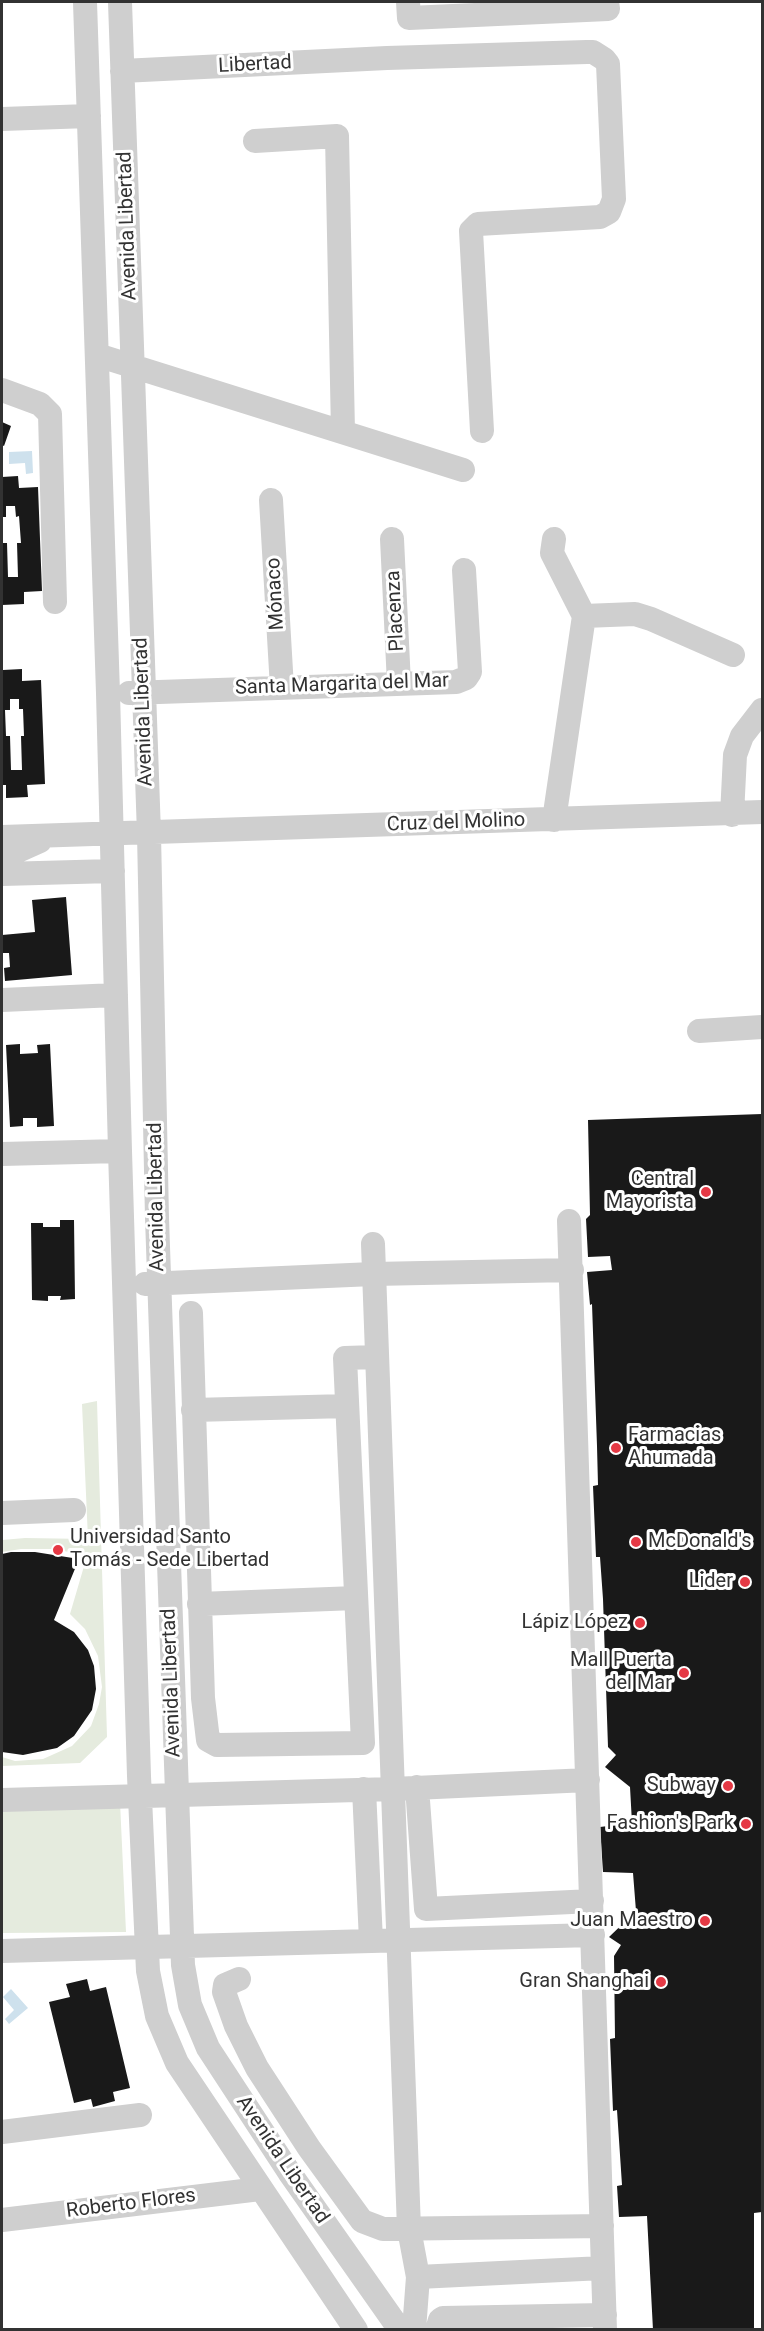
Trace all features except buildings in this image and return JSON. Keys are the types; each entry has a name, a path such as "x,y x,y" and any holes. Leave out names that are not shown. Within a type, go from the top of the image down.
{"street":[{"name":"Avenida Libertad","path":"85,2 108,693 124,1285 141,1795 151,1994 169,2048 190,2085 356,2330"},
{"name":"Avenida Libertad","path":"120,2 149,834 159,1284 183,1965 190,2006 208,2048 289,2172 400,2330"},
{"path":"408,2 409,18 608,9 607,2"},
{"name":"Libertad","path":"122,71 387,58 593,52 604,59 608,64 614,199 609,212 600,217 478,224 471,231 482,431"},
{"path":"2,119 89,116"},
{"path":"255,141 337,135 343,432"},
{"path":"97,355 463,470"},
{"path":"2,390 40,404 50,414 55,602"},
{"name":"Mónaco","path":"271,500 282,688"},
{"name":"Placenza","path":"392,538 399,684"},
{"path":"554,539 552,553 584,616 554,820"},
{"name":"Santa Margarita del Mar","path":"108,693 456,682 466,678 470,672 464,570"},
{"path":"584,616 635,614 733,655"},
{"path":"732,815 735,755 742,736 762,710"},
{"name":"Cruz del Molino","path":"2,837 732,815 762,812"},
{"path":"2,858 54,836"},
{"path":"2,874 113,871"},
{"path":"2,1000 116,995"},
{"path":"699,1031 762,1028"},
{"path":"2,1154 120,1151"},
{"path":"437,2330 443,2318 605,2322 569,1221"},
{"path":"373,1244 409,2229 418,2277 414,2330"},
{"path":"124,1285 373,1274 572,1270"},
{"path":"191,1313 203,1698 206,1734 212,1743 363,1743 345,1358 376,1357"},
{"path":"193,1410 347,1406"},
{"path":"2,1513 74,1510"},
{"path":"200,1604 356,1598"},
{"path":"2,1800 393,1789 588,1780"},
{"path":"417,1787 426,1909 592,1901"},
{"path":"364,1789 371,1941"},
{"path":"2,1951 593,1935"},
{"path":"239,1979 230,1982 224,1988 236,2026 257,2068 309,2148 362,2221 383,2229 602,2226"},
{"path":"2,2132 140,2115"},
{"name":"Roberto Flores","path":"2,2220 260,2189"},
{"path":"418,2277 603,2268"}],"shaded area":[{"path":"97,1401 107,1737 80,1763 2,1766 2,1757 15,1761 43,1759 72,1746 91,1726 99,1704 102,1687 98,1656 85,1629 70,1614 87,1556 55,1549 21,1549 2,1552 2,1540 88,1539 82,1404"},
{"path":"120,1802 126,1932 2,1933 2,1807"}],"water":[{"path":"32,451 33,473 26,474 25,463 9,464 9,452"},
{"path":"11,1989 28,2008 9,2024 5,2019 14,2010 3,1997"}],"place":[{"name":"Central Mayorista","path":"706,1192"},
{"name":"Farmacias Ahumada","path":"616,1448"},
{"name":"McDonald's","path":"636,1542"},
{"name":"Universidad Santo Tomás - Sede Libertad","path":"58,1550"},
{"name":"Lider","path":"745,1582"},
{"name":"Lápiz López","path":"640,1623"},
{"name":"Mall Puerta del Mar","path":"684,1673"},
{"name":"Subway","path":"728,1786"},
{"name":"Fashion's Park","path":"746,1824"},
{"name":"Juan Maestro","path":"705,1921"},
{"name":"Gran Shanghai","path":"661,1982"}]}
